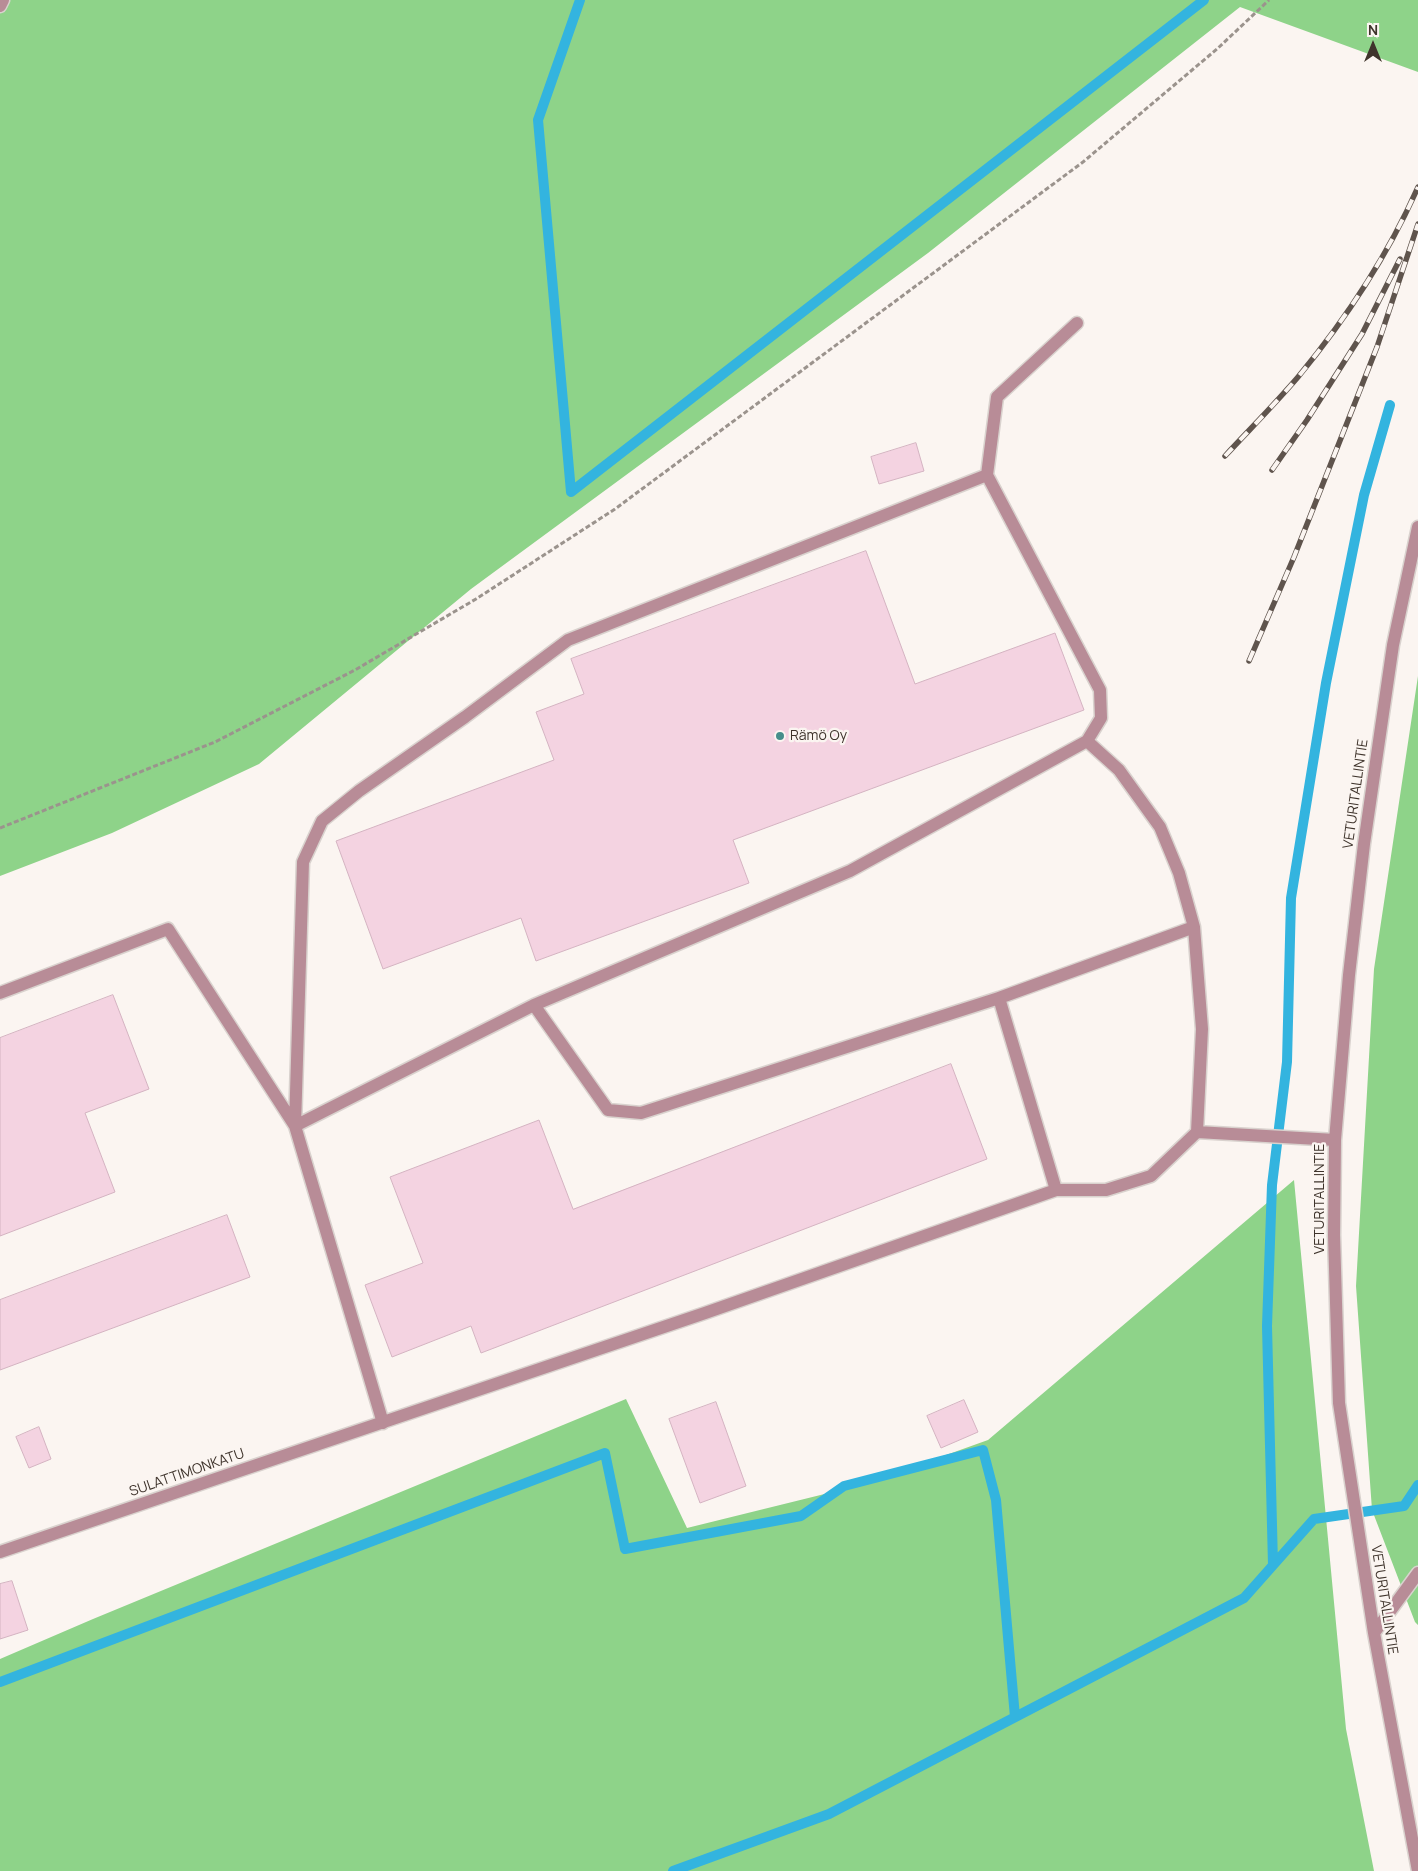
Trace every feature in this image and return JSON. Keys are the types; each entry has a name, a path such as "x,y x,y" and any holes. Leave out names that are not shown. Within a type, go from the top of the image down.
{"street":[{"path":"0,6 3,0"},
{"path":"295,1126 534,1005 850,871 1087,741 1101,718 1100,690 987,475 997,398 1077,323"},
{"path":"295,1126 303,862 322,821 359,791 568,640 987,475"},
{"name":"VETURITALLINTIE","path":"1418,527 1393,645 1364,844 1349,975 1335,1140 1334,1235 1339,1403 1374,1633 1418,1871"},
{"path":"1087,741 1119,770 1160,827 1179,873 1194,926 1202,1029 1197,1132 1335,1140"},
{"path":"534,1005 608,1110 641,1113 999,998 1194,926"},
{"path":"0,993 168,929 295,1126 383,1422"},
{"path":"999,998 1056,1190"},
{"name":"SULATTIMONKATU","path":"0,1552 1056,1190 1106,1190 1151,1176 1197,1132"},
{"path":"1374,1633 1418,1572"}],"path":[{"path":"0,828 215,742 355,670 476,599 623,503 1083,162 1217,49 1269,0"}],"green space":[{"path":"0,0 1418,0 1418,72 1240,7 928,253 471,589 259,764 112,833 0,876"},
{"path":"1418,676 1418,1625 1415,1622 1372,1510 1356,1286 1374,969"},
{"path":"1294,1180 1346,1729 1374,1871 0,1871 0,1659 626,1399 687,1528 865,1484 988,1440"}],"building":[{"path":"916,443 924,471 879,484 871,457"},
{"name":"Rämö Oy","path":"866,551 915,684 1055,633 1084,710 733,840 749,883 536,961 521,918 383,969 336,841 554,760 536,712 584,694 571,659"},
{"path":"113,995 149,1089 85,1113 115,1192 0,1236 0,1038"},
{"path":"951,1064 987,1159 481,1353 471,1326 392,1357 365,1285 423,1263 390,1177 539,1120 573,1209"},
{"path":"227,1215 250,1277 0,1370 0,1300"},
{"path":"964,1400 978,1432 941,1448 927,1416"},
{"path":"716,1402 746,1486 700,1503 669,1419"},
{"path":"39,1427 51,1459 29,1468 16,1437"},
{"path":"12,1581 28,1630 0,1639 0,1584"}],"waterway":[{"path":"571,492 538,120 580,0"},
{"path":"571,492 1204,0"},
{"path":"1273,1565 1267,1326 1272,1185 1287,1062 1291,898 1326,683 1364,495 1390,405"},
{"path":"0,1682 605,1453 625,1549 801,1516 844,1486 983,1450 996,1500 1015,1717"},
{"path":"673,1871 829,1814 1244,1598 1314,1519 1404,1506 1418,1485"}],"railway":[{"path":"1225,456 1289,387 1349,310 1379,262 1418,187"},
{"path":"1249,661 1294,557 1377,347 1418,224"},
{"path":"1272,470 1307,420 1362,334 1400,259"}],"place":[{"name":"Rämö Oy","path":"780,736"}]}
